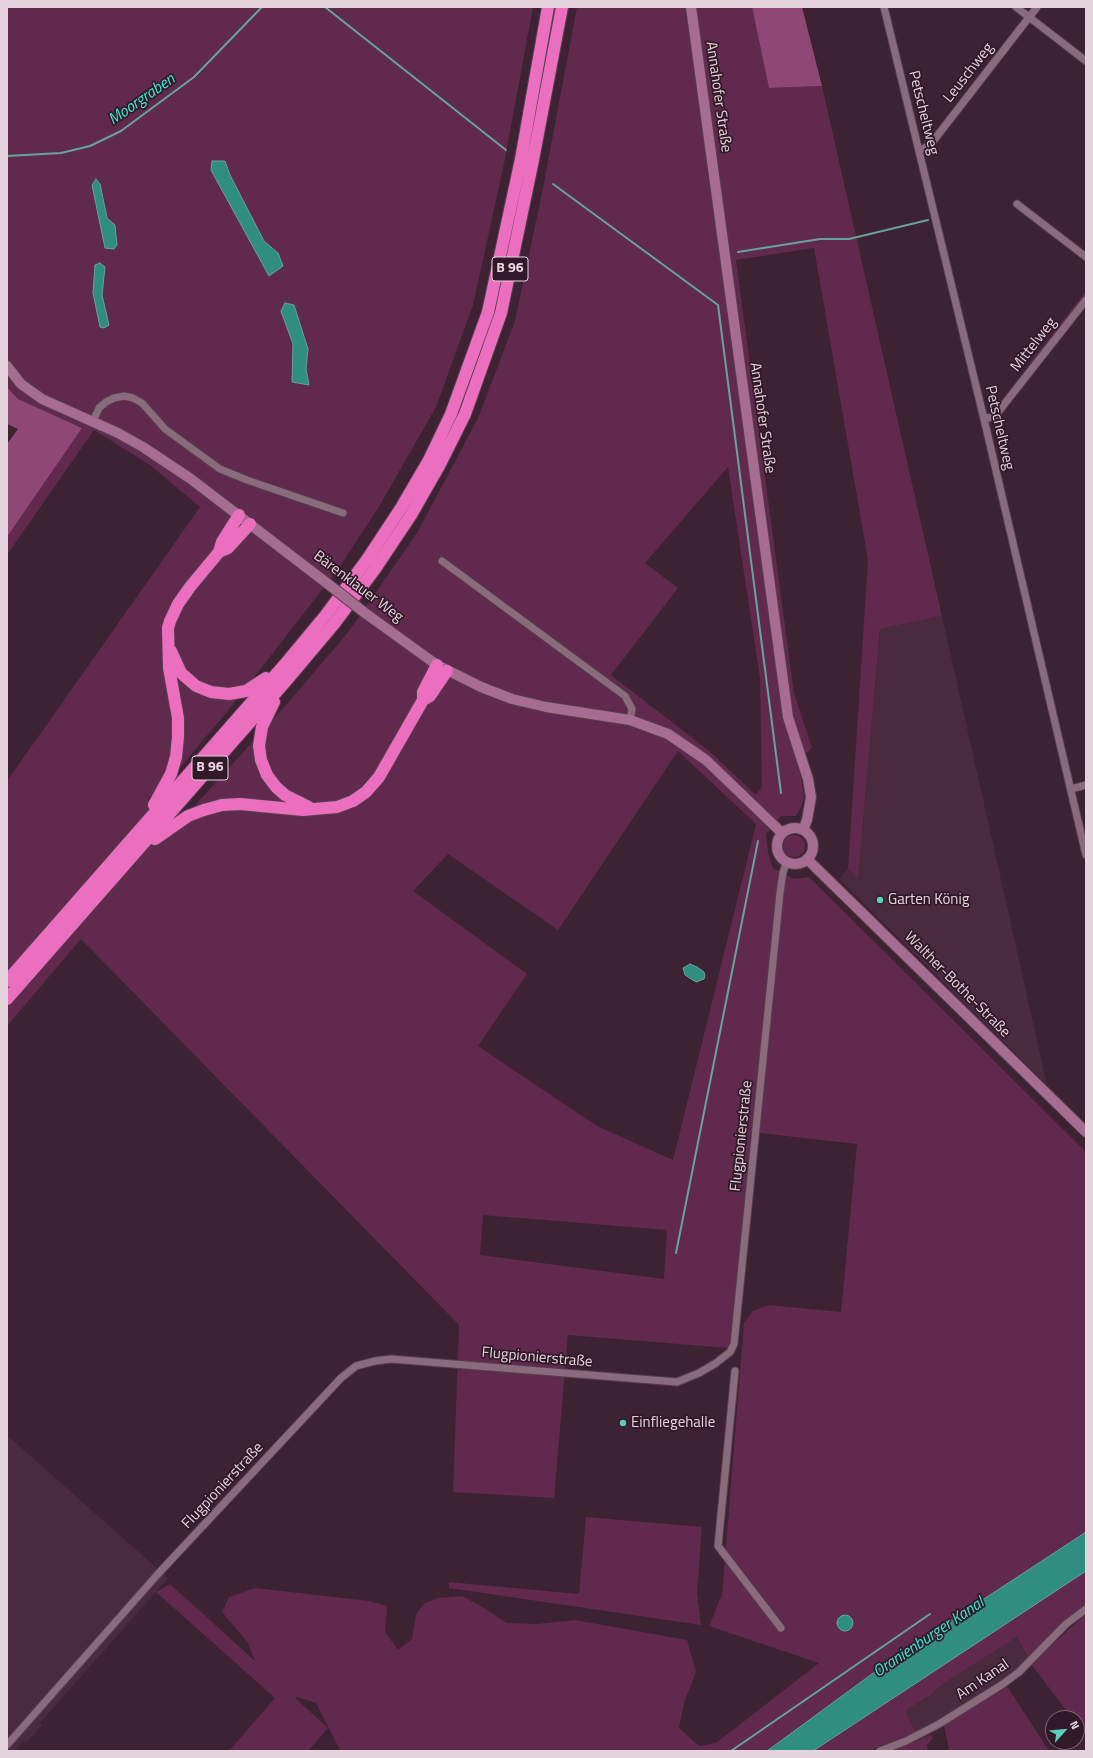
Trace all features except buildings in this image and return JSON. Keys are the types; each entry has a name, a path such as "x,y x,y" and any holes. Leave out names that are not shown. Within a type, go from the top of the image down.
{"highway":[{"name":"B 96","path":"7,981 286,663 325,616 366,561 401,508 429,460 451,414 488,312 521,159 548,7"},
{"name":"B 96","path":"7,999 286,681 334,624 375,569 411,515 439,466 465,414 501,313 533,160 562,7"},
{"path":"137,833 163,790 171,774 176,757 178,718 169,668 168,628 178,604 219,552 222,542 239,516"},
{"path":"219,552 228,548 250,524"},
{"path":"168,639 173,656 181,673 196,686 211,692 229,694 246,691 286,663"},
{"path":"135,854 173,825 204,810 222,805 240,804 303,810 337,807 353,800 366,792 379,777 423,700 430,696 442,668"},
{"path":"286,681 262,727 259,746 261,760 267,775 284,795 300,804 316,809"}],"street":[{"name":"Annahofer Straße","path":"691,7 787,710 793,734 808,779 811,797 807,820 803,830"},
{"name":"Petscheltweg","path":"884,7 984,419 1086,855"},
{"path":"1016,7 1086,61"},
{"name":"Leuschweg","path":"919,150 925,148 934,140 1037,7"},
{"path":"1017,204 1086,257"},
{"name":"Mittelweg","path":"984,419 995,416 1086,300"},
{"name":"Bärenklauer Weg","path":"7,366 21,384 42,399 93,421 143,447 191,479 365,613 442,668 512,699 546,707 630,720 668,734 702,756 782,833"},
{"path":"93,421 99,408 106,402 114,398 124,396 133,398 142,403 165,429 220,469 247,480 343,513"},
{"path":"442,561 625,696 632,709 630,720"},
{"path":"1071,789 1086,785"},
{"path":"791,828 803,830 809,835 813,845 811,853 807,859 797,864 787,862 780,856 777,849 777,841 782,833 791,828"},
{"name":"Walther-Bothe-Straße","path":"807,859 1086,1132"},
{"name":"Flugpionierstraße","path":"7,1745 157,1575 341,1378 356,1366 391,1359 677,1382 699,1374 730,1352 734,1344 780,893 783,872 787,862"},
{"path":"734,1371 718,1546 781,1628"},
{"name":"Am Kanal","path":"880,1751 906,1741 939,1724 1003,1684 1018,1672 1066,1624 1086,1609"}],"shaded area":[{"path":"7,7 533,7 504,164 473,305 436,407 380,505 339,568 231,707 184,763 148,799 180,828 198,802 287,704 349,631 417,533 478,418 515,321 542,193 577,7 752,7 769,88 822,86 942,616 880,629 858,880 848,869 868,560 814,248 736,260 794,693 812,748 798,760 804,795 802,805 796,816 781,816 766,834 768,852 773,868 794,879 809,877 1086,1152 1086,1532 891,1660 767,1751 339,1751 339,1748 316,1703 298,1697 295,1698 328,1728 308,1751 229,1751 275,1698 156,1592 170,1584 255,1661 248,1643 222,1612 229,1597 255,1588 370,1601 387,1606 385,1632 398,1650 412,1639 416,1614 425,1603 438,1598 462,1596 507,1623 537,1624 575,1620 687,1640 696,1672 684,1703 679,1728 699,1746 716,1743 819,1663 709,1626 722,1595 744,1323 753,1311 769,1305 841,1312 857,1144 751,1132 734,1334 728,1348 568,1335 554,1498 453,1492 459,1325 81,939 7,1026 7,781 200,507 150,465 94,430 7,555 7,537 82,428 18,399 7,387","holes":["212,161 225,161 230,175 264,241 278,253 269,276","100,185 114,249 105,248","294,305 308,349 306,369 308,385 292,382","728,467 760,678 762,787 756,795 708,750 611,675 678,588 645,563","678,751 756,824 673,1160 597,1126 478,1046 527,974 413,891 448,854 558,930","483,1215 667,1230 664,1279 480,1255"]},
{"path":"752,7 802,7 822,86 769,88"},
{"path":"1086,291 1086,306 1033,374 1030,363"},
{"path":"7,387 18,399 82,428 7,537 7,444 18,429 7,424"},
{"path":"942,616 1047,1085 839,879 848,869 858,879 880,629"},
{"path":"794,835 802,838 805,846 802,854 794,857 786,854 783,846 786,838"},
{"path":"7,1435 168,1578 40,1723 42,1725 26,1743 23,1741 15,1751 7,1751"},
{"path":"586,1517 702,1527 697,1592 701,1625 449,1588 449,1582 579,1594"},
{"path":"1086,1571 1086,1606 1029,1659 1017,1637 946,1682 929,1696 905,1711 916,1732 869,1751 813,1751"},
{"path":"1086,1614 1086,1736 1085,1710 1066,1710 1031,1664"},
{"path":"1017,1637 1029,1659 1002,1681 939,1720 916,1732 905,1711 929,1696 946,1682"},
{"path":"1007,1686 1045,1745 1045,1750 1049,1751 949,1751 944,1725 974,1705"},
{"path":"931,1735 933,1738 927,1745 928,1751 891,1751"}],"water":[{"path":"212,161 225,161 230,175 264,241 278,253 283,266 269,276 211,170"},
{"path":"96,179 100,184 107,218 115,225 117,245 114,249 105,248 92,185"},
{"path":"100,263 105,267 102,295 109,325 104,328 100,327 93,293 95,265"},
{"path":"285,303 294,305 308,349 306,369 309,385 292,382 293,344 281,311"},
{"path":"690,964 704,972 704,979 696,982 685,975 683,968"},
{"name":"Oranienburger Kanal","path":"1086,1532 1086,1571 813,1751 767,1751 891,1660"},
{"path":"845,1615 851,1617 853,1623 851,1629 845,1631 839,1629 837,1623 839,1617"}],"waterway":[{"name":"Moorgraben","path":"7,156 61,153 90,146 121,131 194,77 262,7"},
{"path":"325,7 506,150"},
{"path":"553,184 718,305 781,793"},
{"path":"738,252 820,239 849,239 928,220"},
{"path":"676,1253 758,841"},
{"path":"731,1751 930,1614"}],"place":[{"name":"Garten König","path":"880,900"},
{"name":"Einfliegehalle","path":"623,1423"}]}
